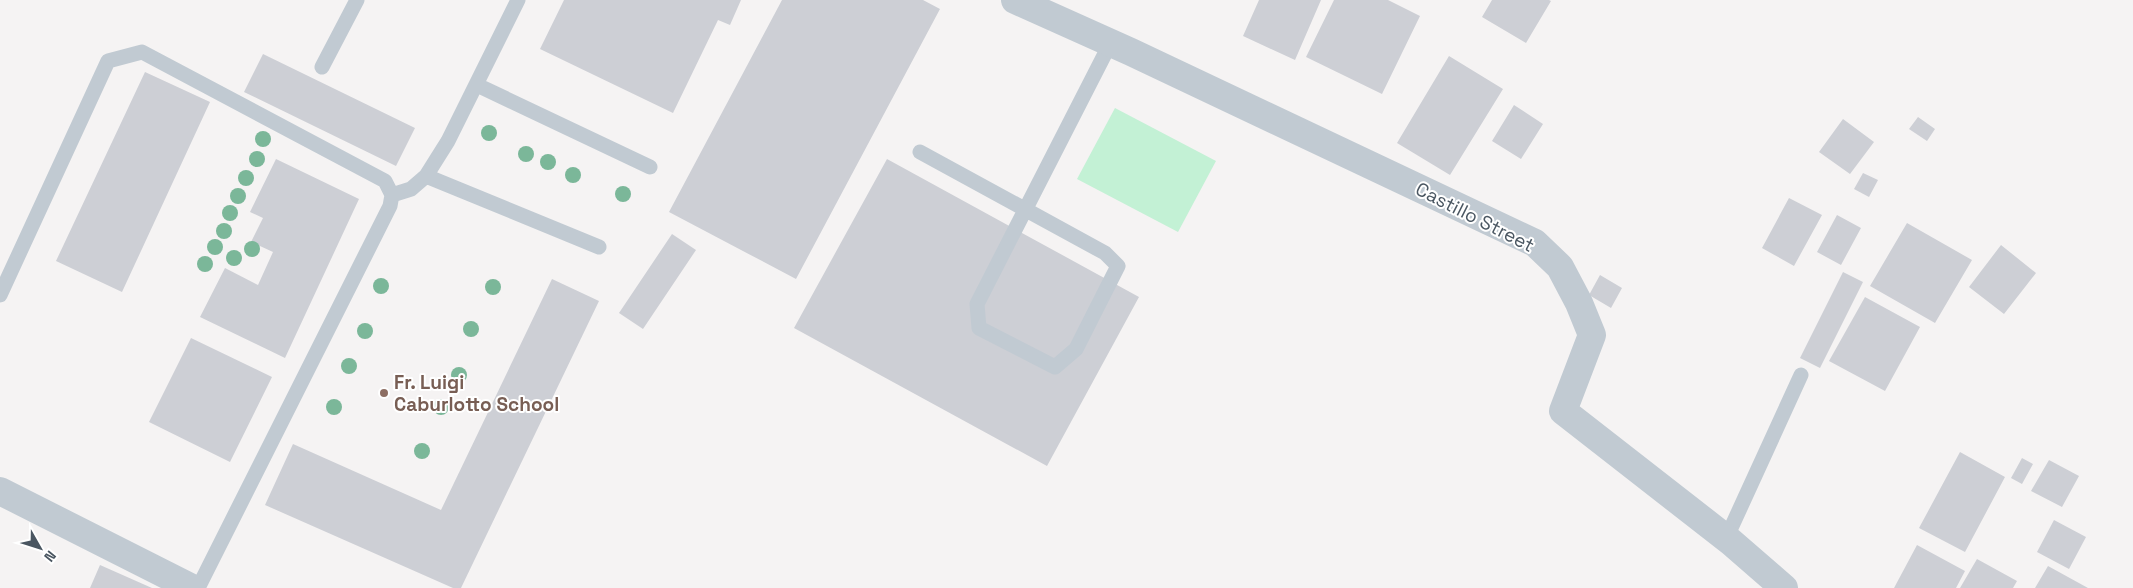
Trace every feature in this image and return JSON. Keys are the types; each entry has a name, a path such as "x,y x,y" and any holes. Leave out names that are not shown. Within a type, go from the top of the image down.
{"street":[{"name":"Castillo Street","path":"1015,0 1111,42 1535,244 1560,267 1579,303 1592,335 1563,411 1726,539 1784,588"},
{"path":"0,491 192,588"}],"lane":[{"path":"322,67 356,0"},
{"path":"392,195 410,189 426,176 448,141 518,0"},
{"path":"920,152 1025,210 1105,253 1118,266 1076,349 1055,366 979,328 977,304 1025,210 1111,42"},
{"path":"0,295 108,61 142,52 385,181 392,195 390,206 198,588"},
{"path":"477,85 650,167"},
{"path":"426,176 599,247"},
{"path":"1726,539 1801,375"}],"green space":[{"path":"1115,108 1216,161 1178,232 1077,179"}],"building":[{"path":"564,0 741,0 730,25 718,20 673,113 540,49"},
{"path":"782,0 923,0 940,9 796,279 669,212"},
{"path":"1259,0 1321,0 1295,60 1243,36"},
{"path":"1334,0 1388,0 1420,16 1382,94 1306,57"},
{"path":"1492,0 1551,1 1526,43 1482,17"},
{"path":"263,54 415,128 396,166 244,92"},
{"path":"1449,56 1503,89 1450,175 1397,143"},
{"path":"145,72 210,102 122,292 56,261"},
{"path":"1514,105 1543,124 1521,159 1492,141"},
{"path":"1918,117 1935,129 1927,141 1909,129"},
{"path":"1843,119 1874,142 1850,174 1819,152"},
{"path":"276,159 359,199 285,358 200,317 225,268 258,285 273,252 251,242 263,218 250,212"},
{"path":"887,159 1139,297 1047,466 794,328"},
{"path":"1863,173 1878,180 1869,197 1854,189"},
{"path":"1789,198 1822,215 1794,266 1762,248"},
{"path":"1837,215 1861,228 1841,265 1817,252"},
{"path":"1907,223 1972,260 1935,323 1870,286"},
{"path":"672,234 696,250 643,329 619,313"},
{"path":"2001,245 2036,273 2004,314 1969,287"},
{"path":"1843,272 1863,282 1820,368 1800,358"},
{"path":"1600,275 1622,288 1611,308 1589,295"},
{"path":"552,279 599,301 461,588 453,588 265,505 293,444 441,510"},
{"path":"1865,297 1920,327 1885,391 1829,361"},
{"path":"191,338 272,377 230,462 149,422"},
{"path":"1960,452 2005,477 1965,552 1919,528"},
{"path":"2022,458 2033,464 2022,484 2011,478"},
{"path":"2049,460 2079,476 2062,507 2031,491"},
{"path":"2054,520 2086,537 2069,569 2037,552"},
{"path":"1917,545 1965,571 1956,588 1894,588"},
{"path":"1977,559 2017,581 2013,588 1960,588"},
{"path":"100,565 152,588 90,588"},
{"path":"2048,566 2088,588 2035,588"}],"place":[{"name":"Fr. Luigi Caburlotto School","path":"384,393"}]}
